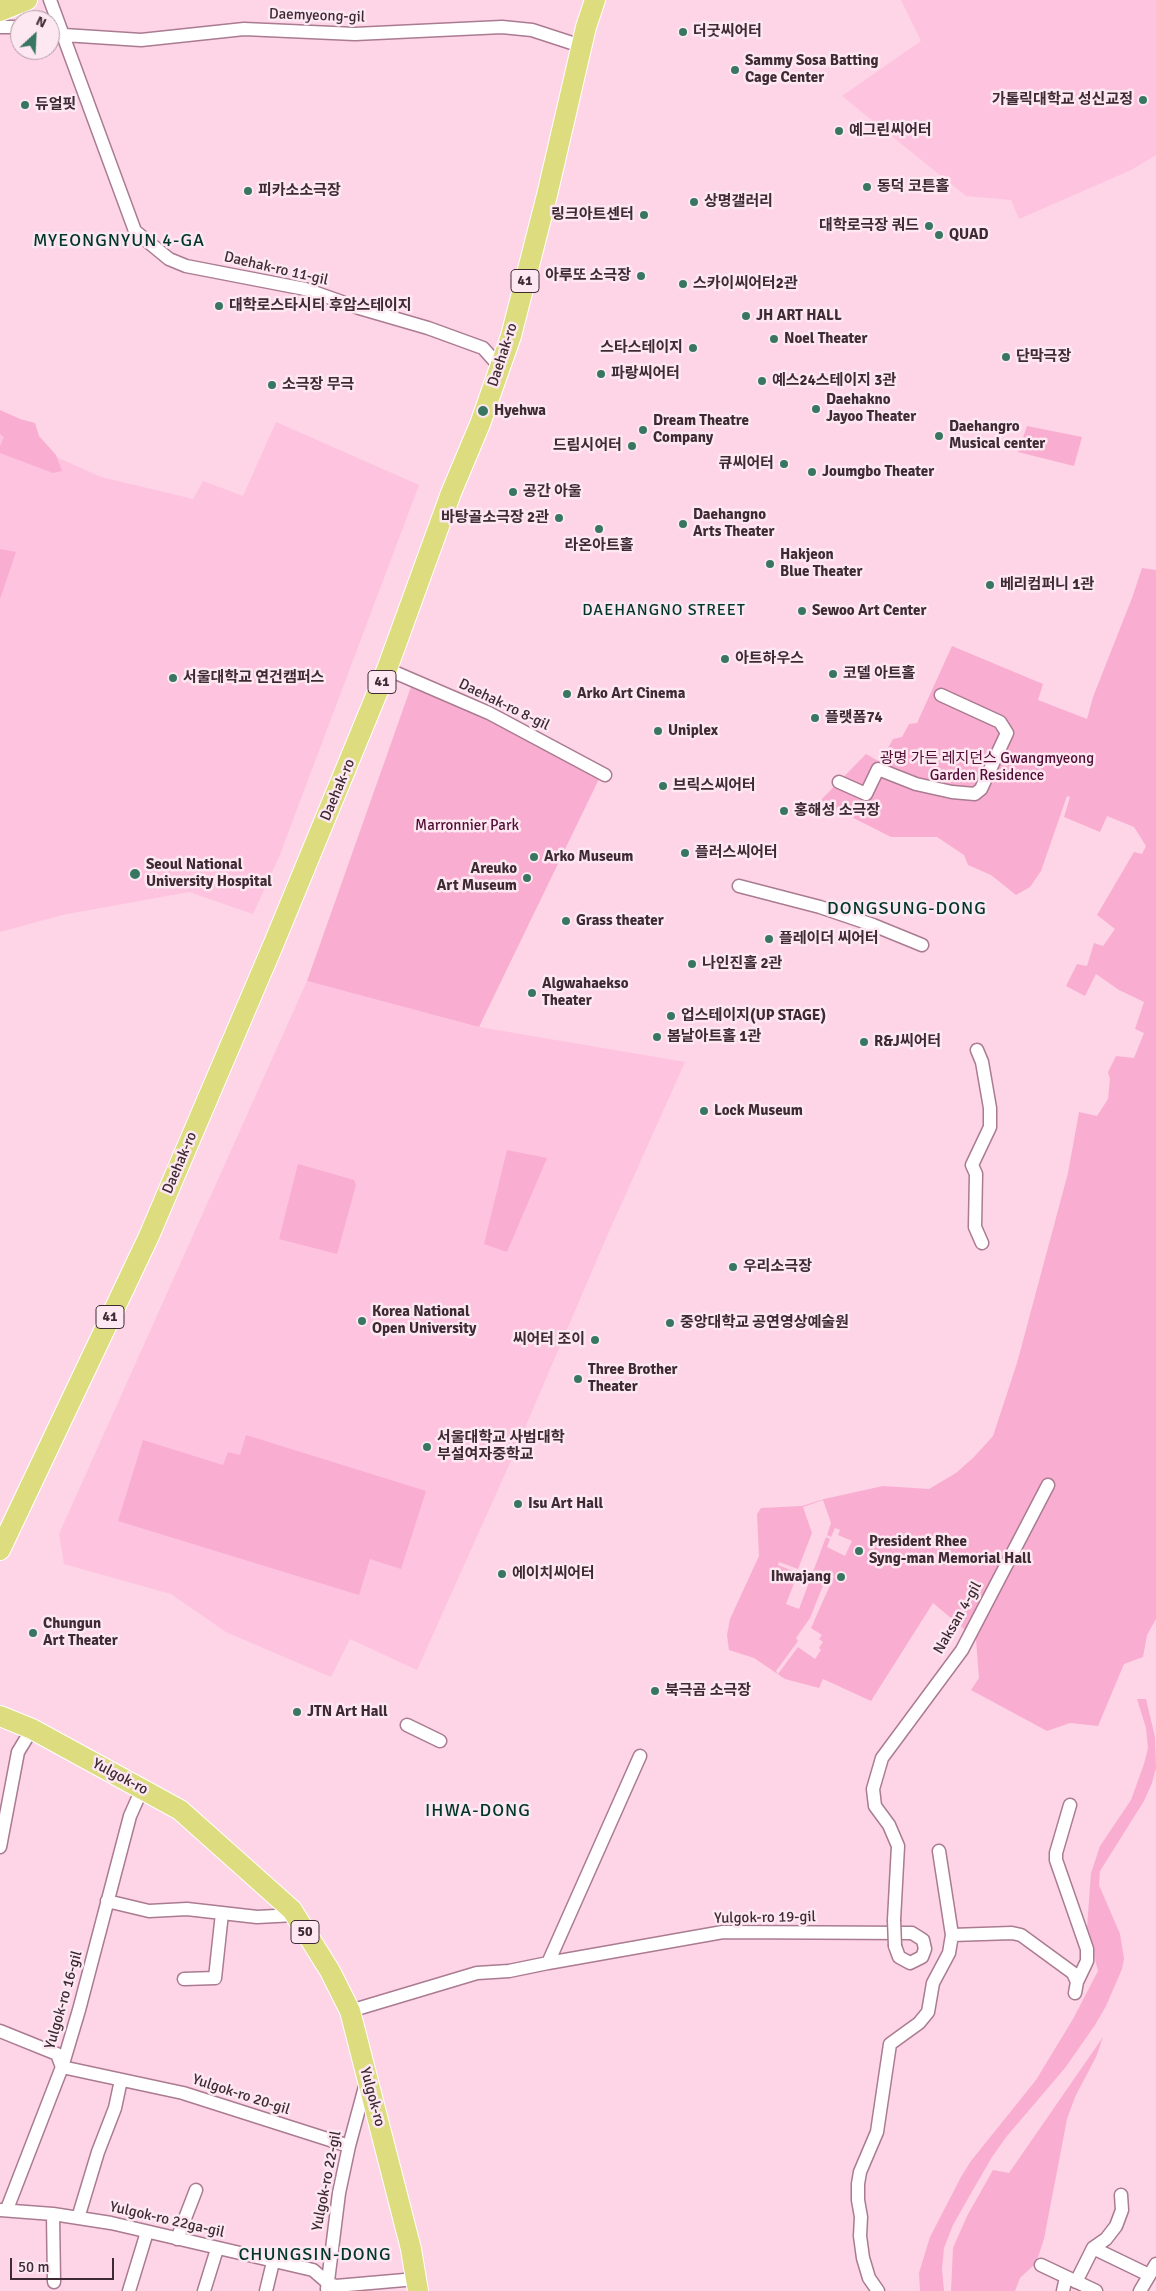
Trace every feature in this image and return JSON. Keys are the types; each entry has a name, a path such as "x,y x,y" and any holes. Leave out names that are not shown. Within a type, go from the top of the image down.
{"main road":[{"path":"0,11 27,0"},
{"name":"Daehak-ro","path":"0,1550 149,1236 271,950 387,669 450,493 480,424 511,336 545,204 581,46 595,0"},
{"name":"Yulgok-ro","path":"0,1716 32,1729 180,1810 292,1910 330,1971 350,2011 411,2249 417,2285"}],"street":[{"name":"Daehak-ro 11-gil","path":"50,0 135,231 169,259 186,266 305,289 359,308 428,328 483,348 500,367"},
{"name":"Daemyeong-gil","path":"60,35 142,40 244,28 355,34 502,27 532,30 581,46"},
{"name":"Daehak-ro 8-gil","path":"387,669 489,713 605,776"},
{"path":"839,782 866,794 878,769 916,784 952,792 975,794 981,788 1006,733 1000,722 941,695"},
{"path":"739,886 820,907 873,925 922,945"},
{"path":"977,1050 982,1062 990,1108 990,1127 972,1165 976,1174 975,1227 982,1243"},
{"name":"Naksan 4-gil","path":"882,1758 962,1650 1048,1485"},
{"path":"407,1725 440,1740"},
{"path":"0,1847 18,1752 32,1729"},
{"path":"548,1963 640,1756"},
{"name":"Yulgok-ro 19-gil","path":"350,2011 477,1973 509,1971 723,1932 912,1933 923,1940 925,1950 922,1958 910,1962 899,1957 895,1946 894,1920 898,1846 888,1825 875,1806 873,1789 882,1758"},
{"name":"Yulgok-ro 16-gil","path":"3,2210 62,2067 80,2010 130,1816 142,1789"},
{"path":"1067,1968 1077,1970 1082,1967 1087,1950 1056,1860 1056,1853 1070,1806"},
{"path":"878,2291 869,2278 863,2258 858,2200 860,2172 877,2132 888,2048 892,2042 923,2019 928,2012 933,1983 945,1963 952,1935 939,1851"},
{"path":"107,1901 149,1911 187,1910 257,1917 295,1916"},
{"path":"184,1979 215,1978 222,1913"},
{"path":"952,1935 1017,1934 1067,1968 1075,1977 1076,1988 1087,1961 1087,1928"},
{"path":"0,2031 57,2054 62,2067"},
{"name":"Yulgok-ro 20-gil","path":"62,2067 182,2093 349,2146"},
{"name":"Yulgok-ro 22-gil","path":"327,2287 338,2193 368,2079"},
{"path":"78,2218 98,2152 116,2108 121,2080"},
{"path":"178,2239 196,2190"},
{"path":"1062,2291 1093,2248 1106,2239 1116,2226 1122,2210 1120,2195"},
{"name":"Yulgok-ro 22ga-gil","path":"3,2210 53,2214 111,2223 313,2270 327,2287"},
{"path":"53,2214 54,2282"},
{"path":"129,2291 147,2232"},
{"path":"1093,2248 1153,2270 1140,2291"},
{"path":"204,2291 218,2249"},
{"path":"266,2291 273,2262"},
{"path":"1041,2265 1096,2291"},
{"path":"327,2287 417,2285"}],"shaded area":[{"path":"901,0 1156,0 1156,155 1131,170 1019,219 1011,200 966,196 842,96 921,41"},
{"name":"서울대학교 연건캠퍼스","path":"276,422 419,485 279,857 253,914 189,892 62,915 0,932 0,432 101,477 193,499 203,481 243,496"},
{"name":"Korea National Open University","path":"307,981 479,1027 685,1062 417,1670 350,1639 331,1677 226,1632 171,1594 64,1564 59,1534"}],"green space":[{"path":"0,410 35,423 39,436 56,455 62,471 53,473 0,453 0,446 4,437 0,434"},
{"path":"1027,426 1082,437 1074,466 1018,452"},
{"path":"0,549 16,552 0,599"},
{"name":"광명 가든 레지던스 Gwangmyeong Garden Residence","path":"1142,568 1156,570 1156,1619 1147,1635 1143,1657 1124,1664 1098,1726 1070,1723 1047,1731 971,1690 979,1678 976,1639 933,1603 871,1701 823,1679 819,1688 785,1679 754,1658 729,1650 727,1635 730,1619 759,1556 757,1514 761,1508 802,1506 824,1499 883,1486 929,1489 956,1473 993,1436 1017,1363 1068,1173 1079,1112 1097,1116 1108,1099 1110,1079 1108,1072 1116,1056 1134,1058 1144,1033 1135,1029 1144,1002 1119,990 1096,974 1085,996 1066,986 1077,964 1087,966 1094,943 1103,946 1115,929 1097,915 1134,852 1142,854 1146,846 1134,827 1107,816 1100,832 1064,817 1070,797 1067,796 1041,871 1030,887 1016,895 991,875 968,865 964,855 937,837 891,837 820,801 866,754 880,762 893,739 902,737 909,724 917,723 952,646 1043,684 1038,700 1087,719 1093,697","holes":["823,1500 831,1523 827,1535 831,1537 835,1528 840,1530 838,1535 852,1541 845,1556 827,1547 830,1539 826,1537 799,1609 786,1604 798,1573 778,1565 779,1562 798,1569 812,1533 803,1507","828,1573 834,1576 811,1628 822,1635 819,1639 823,1642 819,1648 821,1650 815,1659 798,1647 778,1674 776,1671 798,1641 796,1638 810,1618"]},
{"name":"Marronnier Park","path":"412,684 495,724 599,779 479,1027 307,981"},
{"path":"507,1150 547,1158 507,1252 484,1244"},
{"path":"298,1164 354,1180 356,1185 337,1254 279,1239"},
{"path":"246,1435 426,1491 401,1569 370,1559 359,1595 118,1521 143,1440 223,1465 228,1452 240,1455"},
{"path":"1137,1699 1146,1699 1155,1737 1156,1768 1144,1801 1100,1871 1099,1885 1120,1934 1124,1959 1122,1969 1106,2006 1095,2025 1065,2068 1007,2136 992,2157 953,2225 944,2248 942,2269 944,2291 920,2291 919,2273 930,2237 961,2177 971,2161 1036,2080 1073,2019 1098,1971 1087,1928 1091,1873 1100,1846 1131,1800 1144,1764 1148,1748 1146,1728"},
{"path":"1103,2037 1096,2057 1075,2097 1067,2119 1044,2239 1036,2263 1020,2278 1015,2291 951,2291 953,2248 967,2216 993,2170 1009,2173"}],"place":[{"name":"더굿씨어터","path":"683,32"},
{"name":"Sammy Sosa Batting Cage Center","path":"735,70"},
{"name":"가톨릭대학교 성신교정","path":"1143,100"},
{"name":"듀얼핏","path":"25,105"},
{"name":"예그린씨어터","path":"839,131"},
{"name":"동덕 코튼홀","path":"867,187"},
{"name":"피카소소극장","path":"248,191"},
{"name":"상명갤러리","path":"694,202"},
{"name":"링크아트센터","path":"644,215"},
{"name":"대학로극장 쿼드","path":"929,226"},
{"name":"QUAD","path":"939,235"},
{"name":"아루또 소극장","path":"641,276"},
{"name":"스카이씨어터2관","path":"683,284"},
{"name":"대학로스타시티 후암스테이지","path":"219,306"},
{"name":"JH ART HALL","path":"746,316"},
{"name":"Noel Theater","path":"774,339"},
{"name":"스타스테이지","path":"693,348"},
{"name":"단막극장","path":"1006,357"},
{"name":"파랑씨어터","path":"601,374"},
{"name":"예스24스테이지 3관","path":"762,381"},
{"name":"소극장 무극","path":"272,385"},
{"name":"Daehakno Jayoo Theater","path":"816,409"},
{"name":"Hyehwa","path":"483,411"},
{"name":"Dream Theatre Company","path":"643,430"},
{"name":"Daehangro Musical center","path":"939,436"},
{"name":"드림시어터","path":"632,446"},
{"name":"큐씨어터","path":"784,464"},
{"name":"Joumgbo Theater","path":"812,472"},
{"name":"공간 아울","path":"513,492"},
{"name":"바탕골소극장 2관","path":"559,518"},
{"name":"Daehangno Arts Theater","path":"683,524"},
{"name":"라온아트홀","path":"599,529"},
{"name":"Hakjeon Blue Theater","path":"770,564"},
{"name":"베리컴퍼니 1관","path":"990,585"},
{"name":"Sewoo Art Center","path":"802,611"},
{"name":"아트하우스","path":"725,659"},
{"name":"코델 아트홀","path":"833,674"},
{"name":"서울대학교 연건캠퍼스","path":"173,678"},
{"name":"Arko Art Cinema","path":"567,694"},
{"name":"플랫폼74","path":"815,718"},
{"name":"Uniplex","path":"658,731"},
{"name":"브릭스씨어터","path":"663,786"},
{"name":"홍해성 소극장","path":"784,811"},
{"name":"플러스씨어터","path":"685,853"},
{"name":"Arko Museum","path":"534,857"},
{"name":"Seoul National University Hospital","path":"135,874"},
{"name":"Areuko Art Museum","path":"527,878"},
{"name":"Grass theater","path":"566,921"},
{"name":"플레이더 씨어터","path":"769,939"},
{"name":"나인진홀 2관","path":"692,964"},
{"name":"Algwahaekso Theater","path":"532,993"},
{"name":"업스테이지(UP STAGE)","path":"671,1016"},
{"name":"봄날아트홀 1관","path":"657,1037"},
{"name":"R&J씨어터","path":"864,1042"},
{"name":"Lock Museum","path":"704,1111"},
{"name":"우리소극장","path":"733,1267"},
{"name":"Korea National Open University","path":"362,1321"},
{"name":"중앙대학교 공연영상예술원","path":"670,1323"},
{"name":"씨어터 조이","path":"595,1340"},
{"name":"Three Brother Theater","path":"578,1379"},
{"name":"서울대학교 사범대학 부설여자중학교","path":"427,1447"},
{"name":"Isu Art Hall","path":"518,1504"},
{"name":"President Rhee Syng-man Memorial Hall","path":"859,1551"},
{"name":"에이치씨어터","path":"502,1574"},
{"name":"Ihwajang","path":"841,1577"},
{"name":"Chungun Art Theater","path":"33,1633"},
{"name":"북극곰 소극장","path":"655,1691"},
{"name":"JTN Art Hall","path":"297,1712"}],"district":[{"name":"MYEONGNYUN 4-GA","path":"119,241"},
{"name":"DAEHANGNO STREET","path":"664,611"},
{"name":"DONGSUNG-DONG","path":"907,909"},
{"name":"IHWA-DONG","path":"478,1811"},
{"name":"CHUNGSIN-DONG","path":"315,2255"}]}
